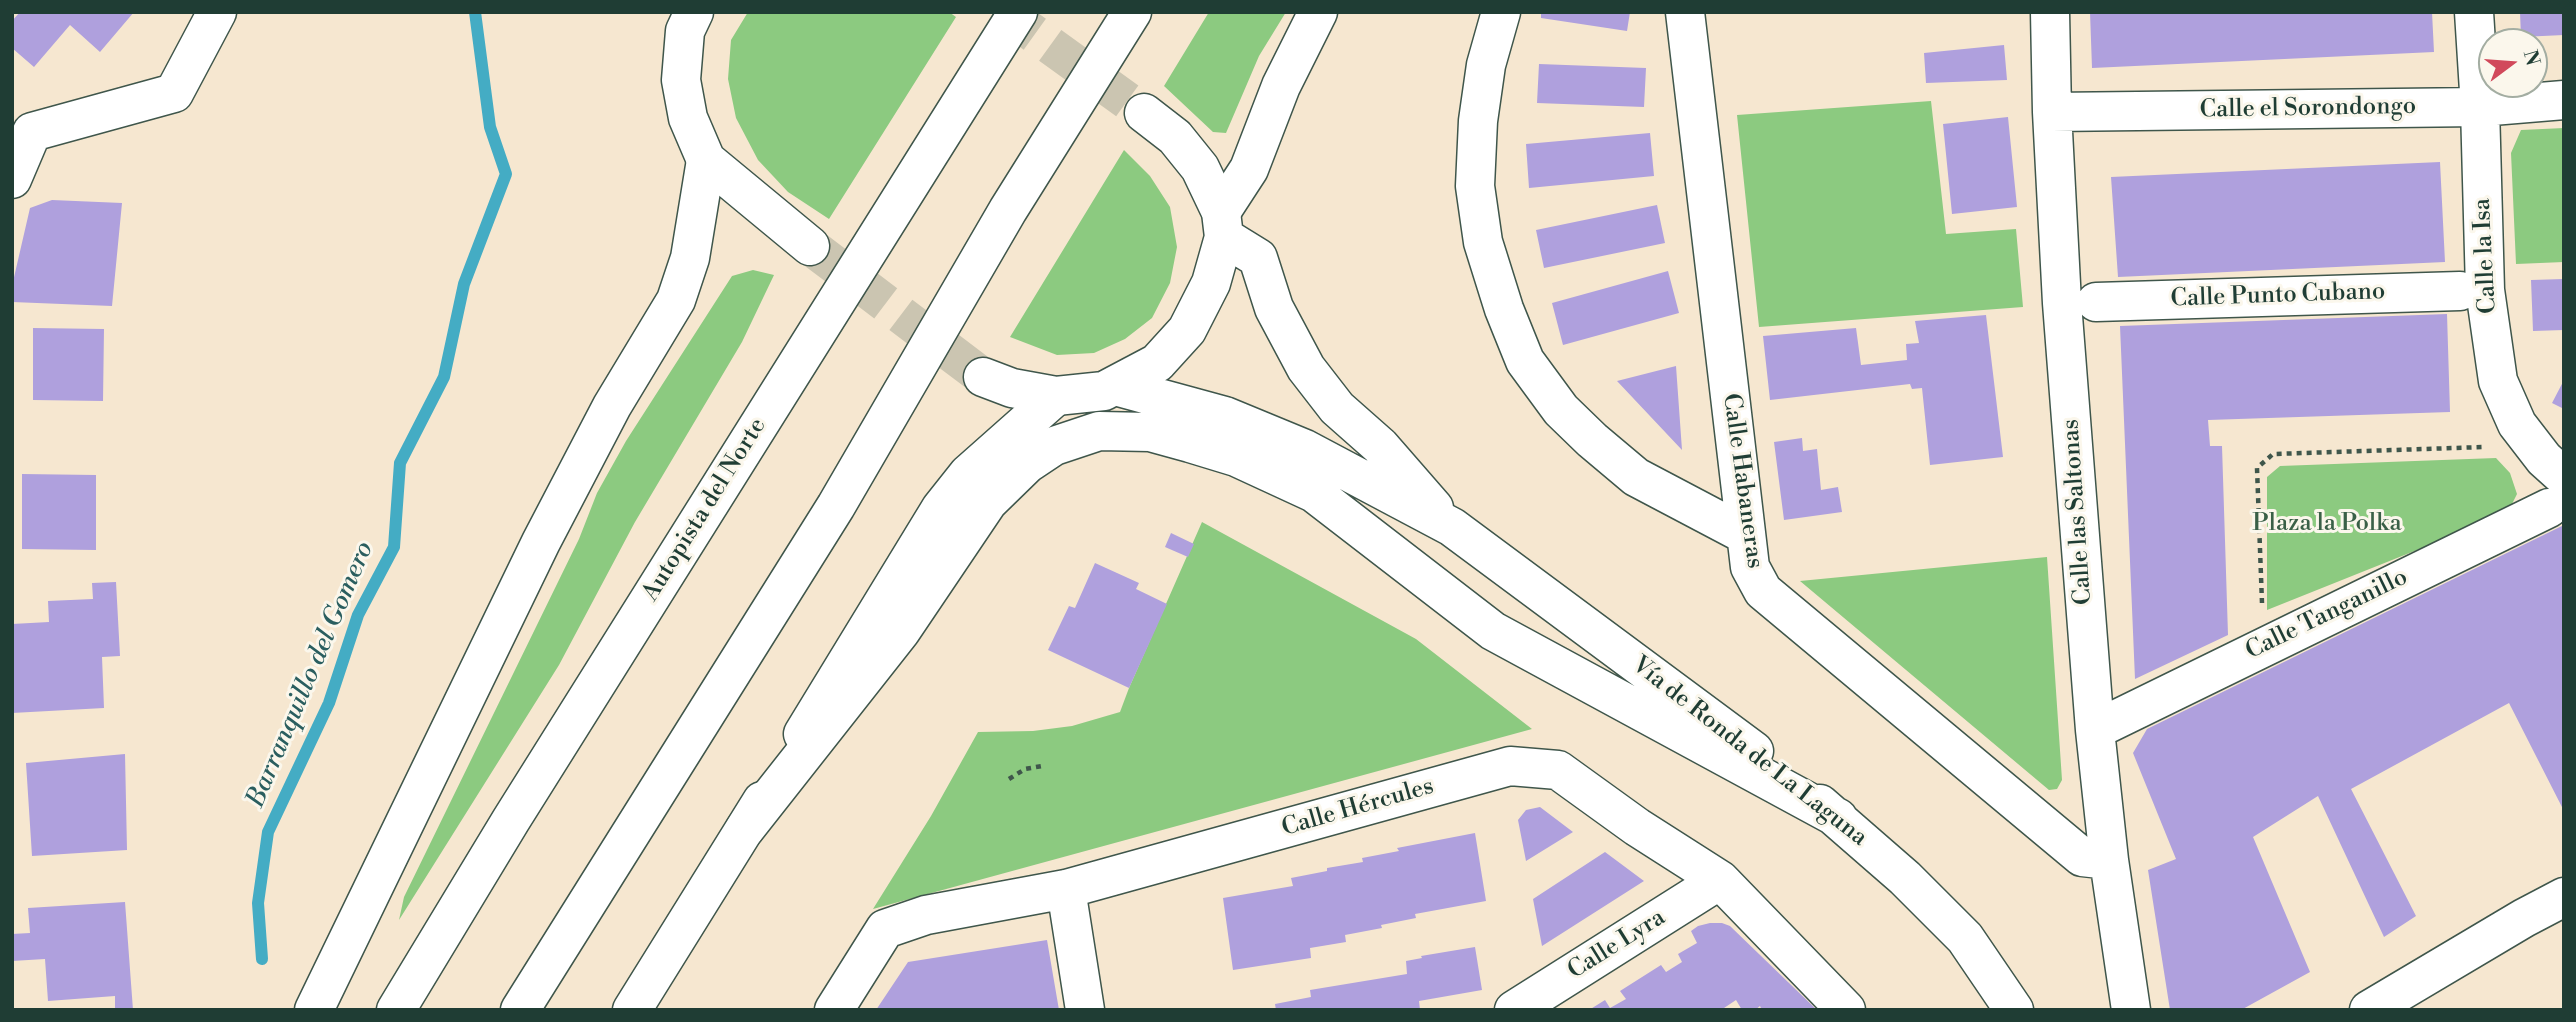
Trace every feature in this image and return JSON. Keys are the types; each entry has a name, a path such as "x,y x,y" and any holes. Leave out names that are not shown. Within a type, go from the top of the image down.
{"main road":[{"path":"12,179 22,123 174,93 218,12"},
{"path":"694,12 685,31 681,80 688,118 706,160 810,246"},
{"name":"Autopista del Norte","path":"396,1010 511,820 1018,12"},
{"path":"520,1010 836,506 1008,210 1132,12"},
{"path":"983,377 1012,388 1056,396 1104,391 1157,363 1187,330 1211,283 1223,224 1249,169 1281,86 1318,12"},
{"path":"1501,12 1486,65 1478,121 1475,186 1483,242 1504,309 1525,361 1561,410 1636,477 1746,536"},
{"name":"Calle Habaneras","path":"1685,12 1750,567 1763,591 2082,857 2109,860"},
{"name":"Calle las Saltonas","path":"2050,12 2052,112 2062,303 2095,730 2109,860 2131,1010"},
{"name":"Calle la Isa","path":"2474,12 2480,107 2485,290 2498,381 2517,424 2544,459 2556,492"},
{"name":"Calle el Sorondongo","path":"2052,112 2480,107 2564,100"},
{"path":"1144,113 1175,137 1200,168 1223,224 1258,257 1274,307 1306,368 1337,408 1380,446 1452,527"},
{"path":"314,1010 541,542 612,406 676,300 690,258 706,160"},
{"name":"Calle Punto Cubano","path":"2096,302 2460,290"},
{"path":"1115,386 1225,416 1305,449 1452,527"},
{"path":"632,1010 941,508 968,474 1056,396"},
{"path":"745,829 901,631 988,502 1027,464 1054,446 1099,431 1150,432 1180,440 1236,457 1314,493 1493,631 1838,818"},
{"name":"Calle Tanganillo","path":"2107,724 2263,646 2556,492"},
{"name":"Vía de Ronda de La Laguna","path":"1452,527 1743,742 1838,818 1905,878 1965,938 2014,1010"},
{"name":"Calle Hércules","path":"834,1010 886,929 926,915 1066,888 1510,766 1558,770 1637,827 1720,880 1846,1010"},
{"name":"Calle Lyra","path":"1514,1010 1720,880"},
{"path":"1066,888 1085,1010"},
{"path":"2369,1010 2564,897"},
{"path":"299,1010 335,964"}],"path":[{"path":"2263,646 2257,468 2273,454 2485,447"},
{"path":"1009,779 1025,769 1042,766"}],"green space":[{"path":"748,12 949,12 956,17 829,219 788,192 758,160 736,118 728,79 731,40"},
{"path":"1209,12 1286,12 1259,56 1226,133 1213,132 1164,86"},
{"path":"1931,101 1946,234 2016,229 2023,307 1759,327 1737,115"},
{"path":"2564,128 2564,262 2516,264 2511,153 2521,130"},
{"path":"1124,150 1150,176 1170,207 1177,247 1170,283 1152,318 1125,339 1094,353 1057,355 1010,337"},
{"path":"753,270 774,275 742,342 635,522 559,665 399,920 404,897 579,539 597,493 626,441 732,276"},
{"name":"Plaza la Polka","path":"2496,458 2510,473 2517,494 2507,514 2267,610 2267,477 2280,466"},
{"path":"1202,522 1416,639 1532,729 873,909 931,816 978,732 1033,731 1072,726 1120,712"},
{"path":"2047,557 2062,780 2057,789 2049,790 1800,581"}],"building":[{"path":"20,12 134,12 100,52 70,25 34,67 12,48 12,21"},
{"path":"1541,12 1630,12 1627,31 1541,18"},
{"path":"2090,12 2432,12 2434,52 2092,68"},
{"path":"2520,12 2564,12 2564,35 2548,36 2548,28 2521,28"},
{"path":"2004,45 2007,80 1926,83 1924,53"},
{"path":"1539,64 1646,68 1644,107 1537,103"},
{"path":"2008,117 2017,207 1952,214 1943,124"},
{"path":"1650,133 1654,176 1529,188 1526,144"},
{"path":"2440,162 2445,262 2118,277 2111,177"},
{"path":"52,200 122,203 112,306 12,302 12,286 30,208"},
{"path":"1657,205 1665,243 1544,268 1536,230"},
{"path":"1668,271 1679,313 1563,345 1552,303"},
{"path":"2564,279 2564,330 2533,331 2531,280"},
{"path":"2447,314 2450,412 2208,420 2210,446 2222,446 2228,635 2135,679 2120,326"},
{"path":"1986,315 2003,457 1930,465 1922,388 1912,389 1910,384 1770,400 1763,336 1856,328 1861,365 1907,360 1906,344 1919,343 1915,321"},
{"path":"33,328 104,329 103,401 33,400"},
{"path":"1676,366 1682,450 1617,381"},
{"path":"2564,380 2564,409 2552,403"},
{"path":"1802,438 1803,451 1817,449 1821,490 1838,487 1842,512 1784,520 1774,442"},
{"path":"22,474 96,475 96,550 22,549"},
{"path":"2564,525 2564,811 2509,703 2351,789 2416,916 2384,937 2318,796 2253,837 2310,972 2241,1010 2170,1010 2148,870 2176,859 2133,753 2147,729"},
{"path":"1171,533 1194,544 1188,557 1165,547"},
{"path":"1095,563 1139,583 1136,589 1167,604 1129,688 1048,650 1069,606 1075,608"},
{"path":"116,582 120,656 102,657 104,708 12,713 12,624 49,622 48,601 93,599 92,583"},
{"path":"125,754 127,850 32,856 26,763"},
{"path":"1540,807 1573,832 1526,861 1518,820 1526,810"},
{"path":"1475,833 1486,901 1415,914 1416,918 1345,935 1346,942 1310,948 1311,958 1233,970 1223,898 1293,886 1291,878 1363,862 1362,858 1399,851 1397,848"},
{"path":"1605,852 1644,881 1542,946 1533,899"},
{"path":"125,902 133,1010 115,1010 115,996 48,1001 45,959 12,961 12,934 30,933 28,908"},
{"path":"1710,923 1730,926 1817,1010 1762,1010 1760,1006 1755,1010 1742,1010 1736,1000 1721,1010 1589,1010 1605,1000 1610,1008 1626,999 1620,991 1661,965 1666,972 1682,962 1678,954 1697,943 1691,931"},
{"path":"1047,940 1059,1010 876,1010 908,962"},
{"path":"1475,947 1482,990 1419,1001 1420,1010 1276,1010 1275,1004 1311,997 1310,990 1407,974 1406,961"}],"waterway":[{"name":"Barranquillo del Gomero","path":"262,959 258,903 268,832 329,703 358,615 394,547 400,463 444,377 464,284 506,174 490,127 475,12"}],"tunnel":[{"path":"1004,12 1144,113"},
{"path":"810,246 983,377"}]}
